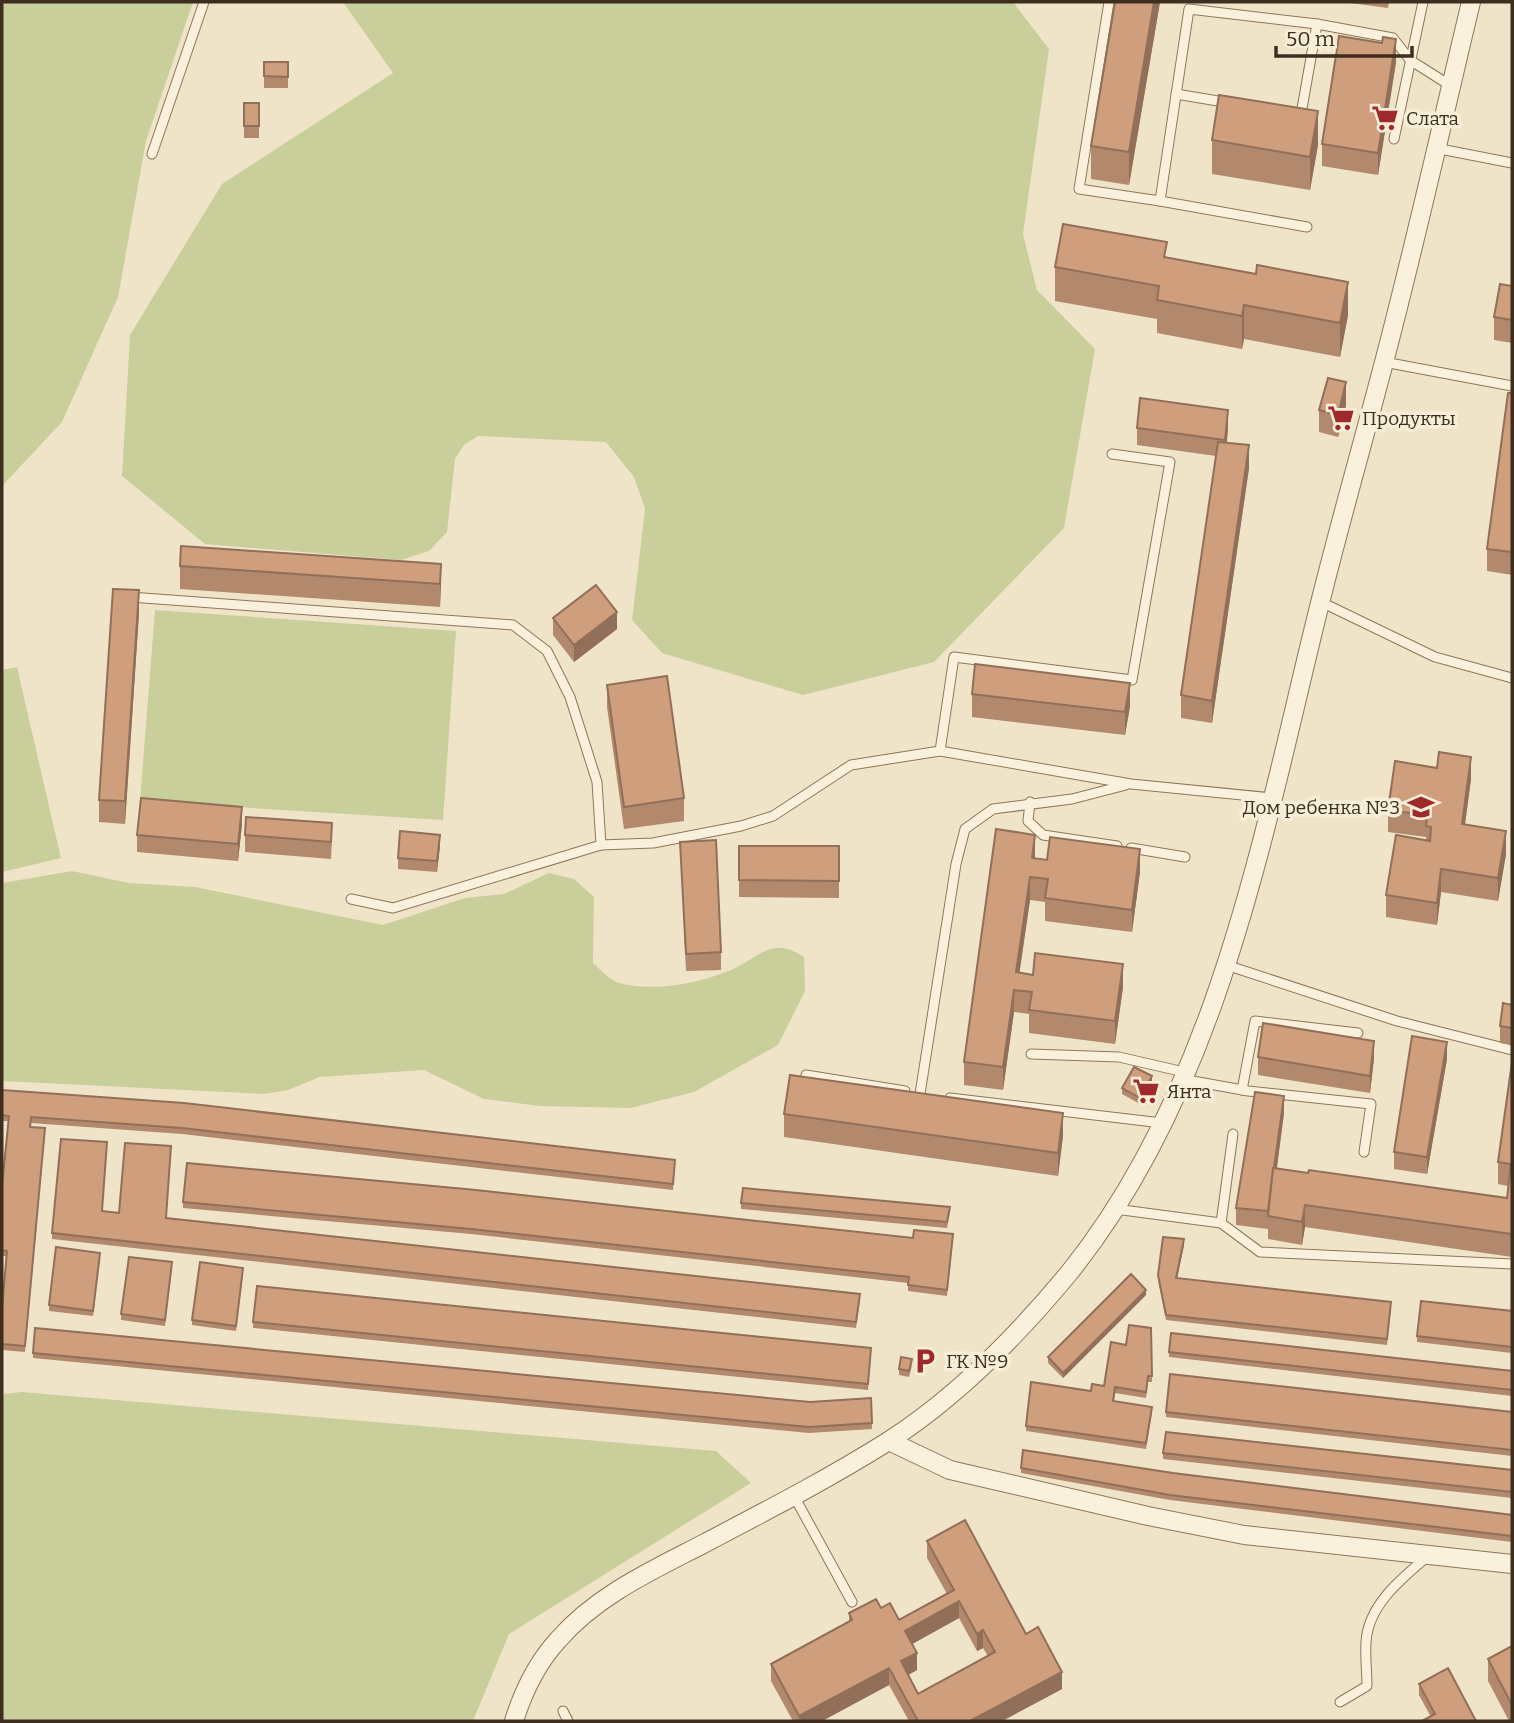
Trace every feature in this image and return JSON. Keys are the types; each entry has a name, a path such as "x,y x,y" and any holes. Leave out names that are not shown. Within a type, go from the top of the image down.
{"street":[{"path":"514,1721 535,1671 559,1639 592,1608 632,1581 794,1496 889,1441 942,1401 1009,1340 1069,1272 1115,1209 1149,1155 1226,965 1273,798 1384,362 1471,2"},
{"path":"889,1441 950,1470 1148,1516 1244,1535 1512,1564"}],"lane":[{"path":"152,154 204,2"},
{"path":"1109,2 1079,189 1307,227"},
{"path":"1394,139 1423,2"},
{"path":"1160,201 1189,9 1317,24 1393,38 1410,60 1451,86"},
{"path":"1287,112 1301,114 1317,24"},
{"path":"1176,94 1247,106"},
{"path":"1435,148 1512,163"},
{"path":"1384,362 1512,386"},
{"path":"940,751 954,657 1132,680 1170,462 1112,454"},
{"path":"130,597 513,625 547,651 570,697 597,782 601,845"},
{"path":"1321,602 1435,657 1512,678"},
{"path":"351,899 393,908 601,845 653,843 741,825 773,816 851,765 940,751 1131,784 1273,798"},
{"path":"919,1094 956,864 965,829 993,809 1030,802 1072,799 1131,784"},
{"path":"1030,802 1028,821 1043,835 1185,857"},
{"path":"1226,965 1397,1021 1512,1050"},
{"path":"1242,1090 1255,1021 1358,1033"},
{"path":"1031,1054 1119,1057 1242,1090 1371,1104 1364,1152"},
{"path":"806,1075 919,1094 1164,1123"},
{"path":"1221,1223 1233,1134"},
{"path":"1115,1209 1221,1223 1260,1252 1512,1264"},
{"path":"794,1496 852,1602"},
{"path":"1339,1702 1367,1686 1366,1640 1375,1611 1396,1584 1429,1555"},
{"path":"563,1711 568,1721"}],"green space":[{"path":"2,2 193,2 146,141 118,297 62,422 2,486"},
{"path":"343,2 1013,2 1049,49 1023,234 1037,290 1095,349 1064,528 934,662 803,695 662,653 632,620 645,509 634,477 606,442 478,436 464,445 455,459 447,532 429,551 401,560 205,544 122,476 130,335 222,184 393,73"},
{"path":"155,610 456,631 443,820 140,801"},
{"path":"17,667 61,858 2,872 2,670"},
{"path":"72,871 129,883 195,887 383,925 465,898 504,894 549,873 574,879 594,897 593,963 616,982 647,987 690,983 731,970 766,950 783,948 804,957 805,991 778,1045 694,1092 630,1108 540,1106 484,1099 424,1070 320,1077 288,1090 265,1094 2,1081 2,883"},
{"path":"22,1392 716,1451 751,1483 509,1634 473,1721 2,1721 2,1394"}],"building":[{"path":"1115,2 1154,2 1129,152 1091,146"},
{"path":"1339,36 1382,43 1383,37 1396,39 1378,153 1322,144"},
{"path":"264,62 288,62 288,77 264,76"},
{"path":"1219,95 1318,111 1310,157 1212,140"},
{"path":"244,103 259,103 259,126 244,126"},
{"path":"1063,224 1167,242 1164,257 1256,274 1257,265 1348,282 1340,323 1244,305 1242,316 1157,300 1159,286 1055,267"},
{"path":"1500,284 1512,286 1512,320 1494,317"},
{"path":"1328,378 1346,382 1338,415 1319,410"},
{"path":"1508,393 1512,393 1512,552 1487,549"},
{"path":"1140,398 1228,410 1225,440 1137,428"},
{"path":"1218,442 1249,445 1212,701 1181,695"},
{"path":"181,546 441,564 440,584 180,566"},
{"path":"596,585 617,612 574,645 553,618"},
{"path":"113,589 139,590 125,801 99,800"},
{"path":"975,664 1130,683 1125,712 972,694"},
{"path":"667,676 684,798 624,807 607,685"},
{"path":"1439,752 1471,757 1462,824 1506,831 1498,878 1441,869 1437,903 1386,895 1396,835 1430,841 1431,827 1426,826 1427,815 1388,810 1395,761 1437,768"},
{"path":"141,798 242,807 238,844 137,835"},
{"path":"246,817 332,823 331,842 245,835"},
{"path":"996,829 1035,835 1032,858 1047,860 1050,837 1140,849 1132,910 1045,898 1048,879 1030,877 1016,972 1033,975 1035,953 1123,964 1115,1021 1029,1010 1032,992 1014,990 1003,1067 964,1062"},
{"path":"400,831 440,835 437,861 398,858"},
{"path":"716,840 721,952 686,954 680,842"},
{"path":"739,846 839,846 839,881 739,880"},
{"path":"1503,1003 1512,1005 1512,1028 1500,1026"},
{"path":"1263,1023 1374,1041 1370,1076 1258,1057"},
{"path":"1412,1036 1447,1042 1427,1157 1394,1152"},
{"path":"1512,1062 1512,1234 1305,1205 1302,1222 1268,1216 1273,1168 1308,1173 1309,1170 1507,1198 1511,1164 1498,1162"},
{"path":"1134,1067 1152,1076 1140,1098 1122,1088"},
{"path":"790,1075 1063,1113 1058,1153 784,1114"},
{"path":"2,1090 184,1103 675,1160 673,1184 182,1128 31,1117 30,1127 45,1128 25,1346 2,1344 7,1251 2,1250 2,1186 9,1116 2,1115"},
{"path":"1255,1092 1284,1096 1268,1211 1236,1208"},
{"path":"61,1139 107,1142 102,1211 119,1213 125,1143 171,1146 166,1218 860,1294 856,1322 52,1233"},
{"path":"187,1163 476,1190 913,1238 914,1230 953,1234 947,1290 908,1285 909,1277 471,1229 183,1202"},
{"path":"743,1188 950,1207 947,1222 741,1203"},
{"path":"1163,1237 1184,1239 1176,1278 1391,1302 1387,1339 1166,1315 1158,1275"},
{"path":"56,1247 100,1253 93,1311 49,1305"},
{"path":"129,1257 172,1262 165,1320 121,1314"},
{"path":"200,1262 243,1268 236,1326 192,1320"},
{"path":"1131,1274 1146,1290 1063,1373 1048,1357"},
{"path":"257,1286 871,1348 868,1384 253,1322"},
{"path":"1421,1301 1512,1311 1512,1347 1417,1336"},
{"path":"1129,1325 1151,1328 1152,1376 1148,1376 1146,1392 1115,1387 1113,1401 1152,1407 1146,1443 1026,1426 1031,1382 1091,1391 1092,1384 1104,1386 1111,1342 1126,1345"},
{"path":"35,1328 810,1402 871,1398 872,1423 809,1427 33,1353"},
{"path":"1171,1333 1512,1371 1512,1390 1169,1352"},
{"path":"901,1357 912,1359 909,1371 899,1369"},
{"path":"1170,1374 1512,1412 1512,1450 1166,1412"},
{"path":"1166,1432 1512,1470 1512,1492 1163,1453"},
{"path":"1023,1450 1173,1473 1512,1515 1512,1536 1170,1495 1021,1468"},
{"path":"965,1520 1026,1634 1038,1627 1062,1672 970,1721 918,1721 889,1668 799,1716 771,1664 852,1620 849,1613 876,1599 881,1608 890,1603 899,1620 954,1590 927,1541","holes":["959,1601 977,1634 983,1630 995,1652 918,1694 901,1661 917,1653 905,1631"]},
{"path":"1512,1646 1512,1705 1488,1659"},
{"path":"1448,1668 1476,1721 1422,1721 1435,1714 1419,1684"}],"place":[{"name":"Слата","path":"1385,118"},
{"name":"Продукты","path":"1341,418"},
{"name":"Дом ребенка №3","path":"1421,807"},
{"name":"Янта","path":"1146,1091"},
{"name":"ГК №9","path":"925,1361"}]}
